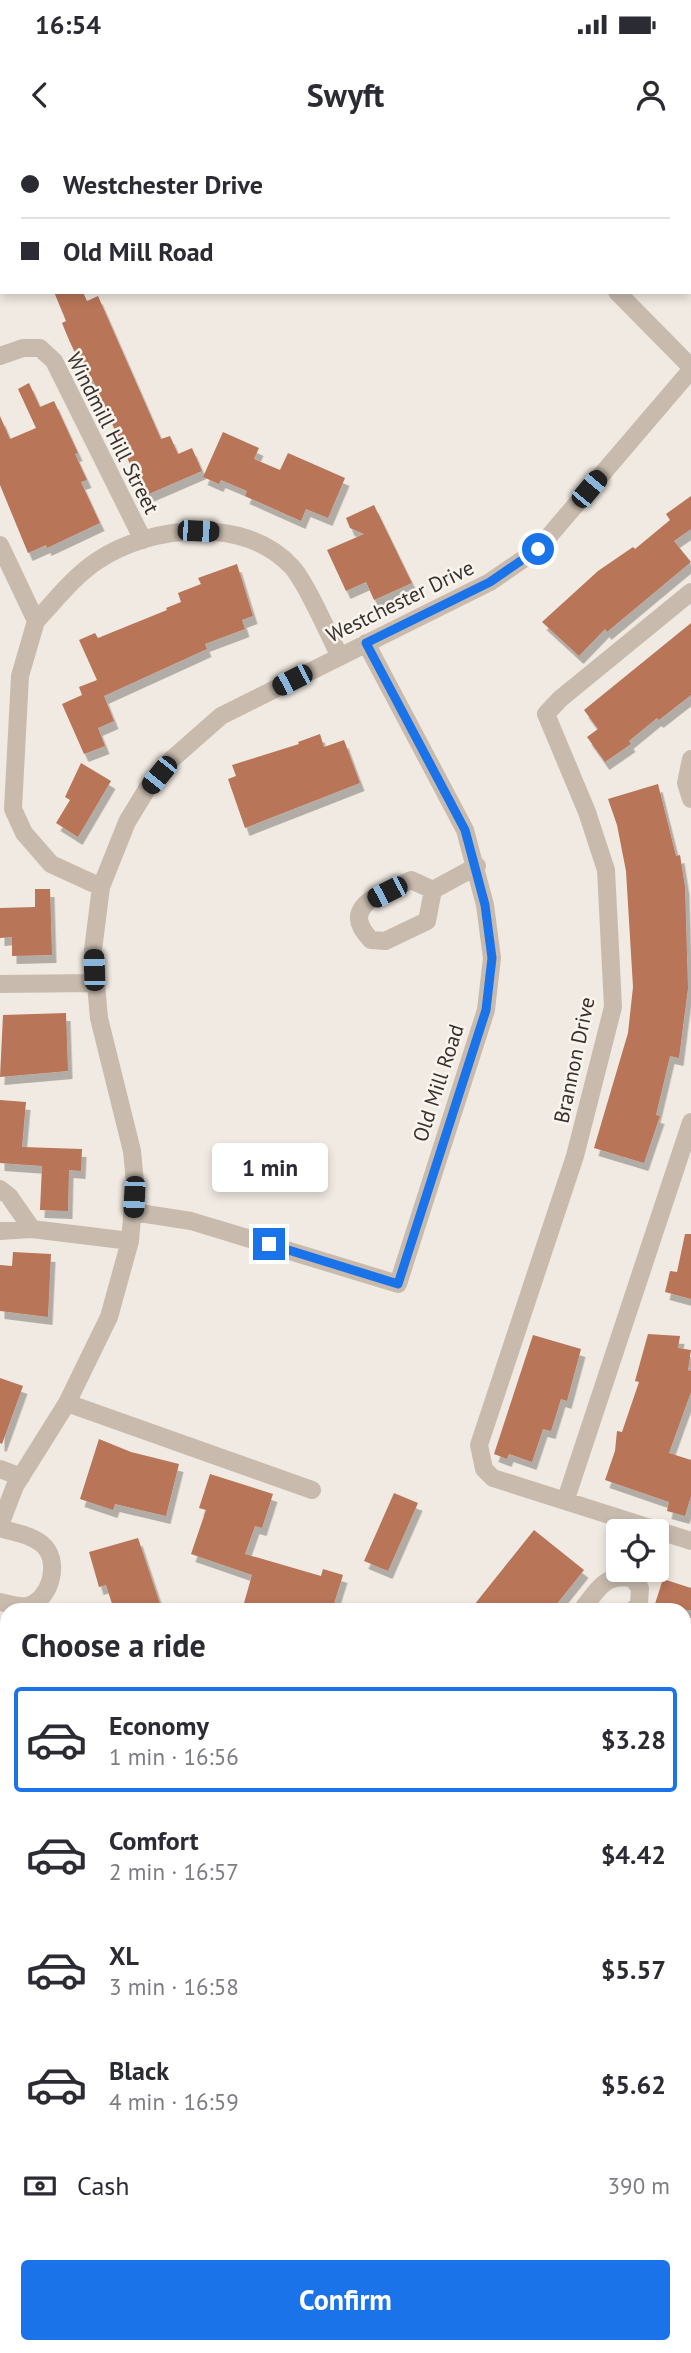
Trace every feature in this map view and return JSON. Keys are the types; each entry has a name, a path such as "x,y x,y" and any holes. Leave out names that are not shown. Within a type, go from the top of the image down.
{"street":[{"path":"619,294 691,368"},
{"name":"Windmill Hill Street","path":"0,356 23,348 40,348 54,361 143,540"},
{"name":"Westchester Drive","path":"0,1527 21,1477 66,1403 109,1317 130,1241 135,1182 131,1140 99,1018 93,950 101,887 113,851 141,800 190,741 221,716 490,582 538,549 691,368"},
{"name":"Windmill Hill Street","path":"101,887 51,864 24,833 13,809 20,676 36,621 92,565 143,540 180,532 217,532 260,545 293,568 340,657"},
{"path":"0,545 36,621"},
{"name":"Brannon Drive","path":"691,592 560,698 546,714 587,812 606,870 613,1007 575,1156 479,1445 484,1469 493,1478 566,1499 691,1541"},
{"name":"Old Mill Road","path":"133,1212 191,1221 398,1284 486,1010 492,958 477,866 465,830 366,643"},
{"path":"691,759 686,783 691,799"},
{"path":"433,890 477,866"},
{"path":"0,984 95,984"},
{"path":"566,1499 691,1122"},
{"path":"0,1189 9,1196 32,1229"},
{"path":"0,1231 32,1229 130,1241"},
{"path":"66,1403 312,1490"},
{"path":"0,1469 21,1477"},
{"path":"0,1527 34,1538 47,1549 52,1563 49,1584 41,1599 34,1603"},
{"path":"587,1603 606,1579 618,1576 632,1578 640,1588 639,1603"}],"building":[{"path":"55,294 84,294 87,301 98,296 161,439 170,436 178,454 192,448 202,471 144,496 91,376 87,378 69,340 62,323 66,321"},
{"path":"29,383 40,407 54,401 78,453 75,454 87,480 81,482 100,523 47,548 46,545 28,553 0,485 0,416 10,439 36,428 18,389"},
{"path":"223,432 259,448 254,459 280,470 288,453 345,478 328,518 306,509 301,521 245,496 247,491 221,480 219,484 203,477"},
{"path":"691,496 691,529 674,541 691,562 607,632 605,629 579,656 542,622 598,571 633,547 635,549 670,520 666,514"},
{"path":"374,505 412,583 374,600 366,582 346,591 327,550 364,534 350,528 346,518"},
{"path":"237,564 253,616 242,620 245,629 205,644 207,649 104,696 114,721 98,728 105,746 84,754 62,704 82,695 79,687 97,680 79,640 95,633 98,638 167,610 166,608 181,602 178,593 201,584 198,578"},
{"path":"691,623 691,695 659,720 657,718 629,741 631,744 605,762 587,737 598,729 584,710"},
{"path":"320,734 324,747 344,740 360,783 245,828 228,779 236,776 232,765 299,744 298,742"},
{"path":"81,763 111,781 78,837 56,823 70,800 65,797"},
{"path":"658,784 676,856 680,855 685,887 688,988 679,1058 670,1056 656,1115 660,1116 644,1163 594,1148 628,1033 633,987 626,871 617,825 608,799"},
{"path":"35,889 50,889 52,955 12,956 12,937 0,938 0,908 35,907"},
{"path":"66,1013 68,1071 0,1077 3,1015"},
{"path":"0,1100 26,1102 22,1147 82,1149 81,1171 69,1170 68,1211 40,1210 42,1166 0,1163"},
{"path":"685,1234 691,1234 691,1299 665,1292 670,1271 677,1272"},
{"path":"13,1252 51,1254 48,1317 0,1311 0,1265 12,1266"},
{"path":"648,1334 680,1336 678,1348 691,1350 688,1370 691,1371 691,1392 669,1453 691,1460 691,1496 685,1516 667,1511 669,1502 605,1480 615,1451 617,1431 622,1432 639,1382 635,1381"},
{"path":"533,1335 581,1349 567,1401 561,1399 551,1431 543,1429 532,1462 509,1454 507,1459 494,1454"},
{"path":"0,1378 23,1386 2,1444 0,1443"},
{"path":"99,1439 131,1452 179,1464 166,1516 115,1504 113,1510 80,1499"},
{"path":"210,1474 273,1494 262,1528 255,1526 245,1554 321,1576 323,1569 343,1575 334,1603 244,1603 252,1575 191,1554 206,1510 199,1508"},
{"path":"394,1493 418,1503 388,1571 364,1561"},
{"path":"534,1530 584,1570 558,1603 476,1603"},
{"path":"138,1538 160,1603 112,1603 106,1585 99,1587 89,1552"},
{"path":"669,1581 691,1588 691,1603 655,1603 662,1582"}],"route":[{"path":"269,1244 398,1284 486,1010 492,958 477,866 465,830 366,643 490,582 538,549"}]}
